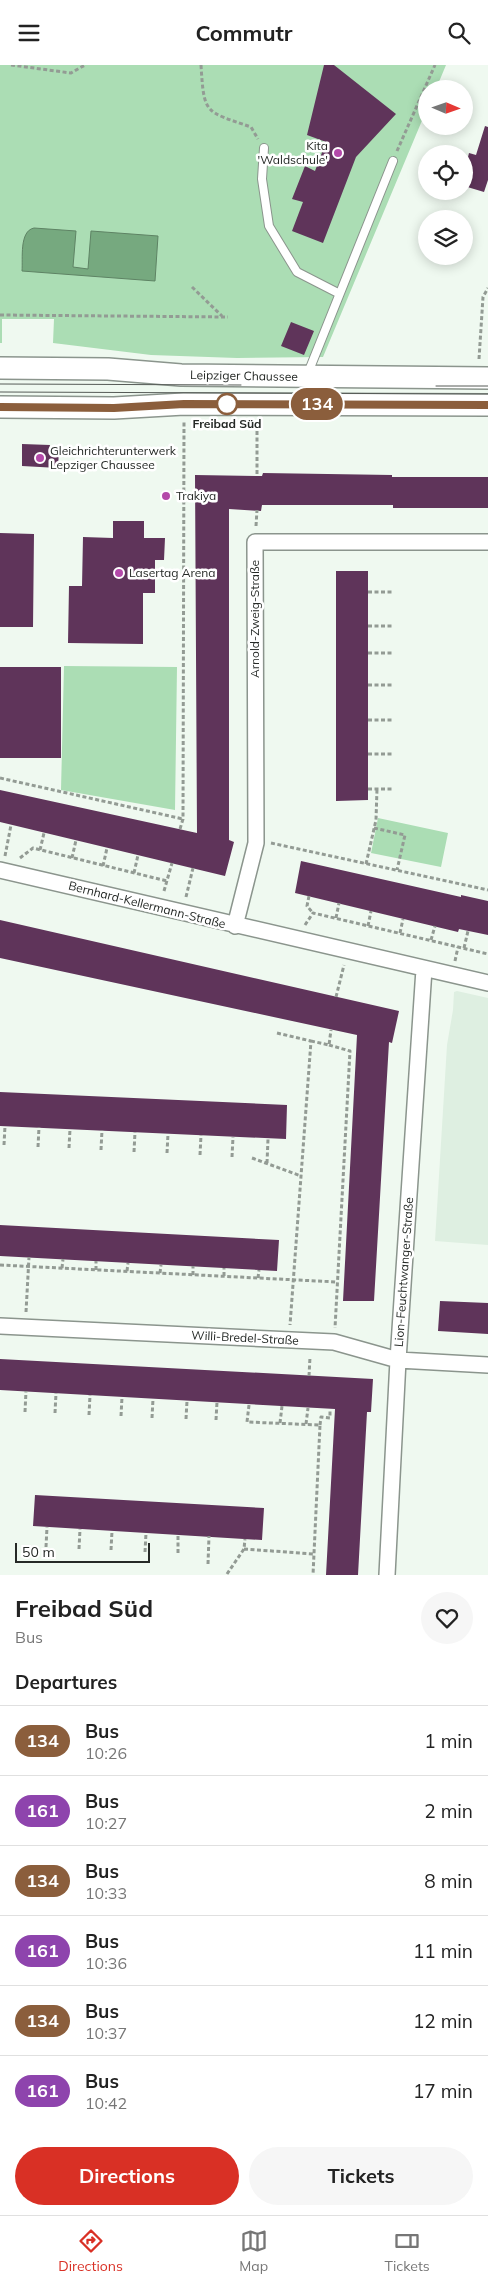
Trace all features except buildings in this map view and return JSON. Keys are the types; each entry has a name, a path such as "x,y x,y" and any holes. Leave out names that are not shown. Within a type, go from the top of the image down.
{"main road":[{"name":"Leipziger Chaussee","path":"0,368 108,369 181,375 483,377"},
{"path":"0,407 114,408 184,404 488,405"}],"street":[{"name":"Arnold-Zweig-Straße","path":"235,926 256,839 255,542 488,542"},
{"name":"Bernhard-Kellermann-Straße","path":"2,863 235,926 488,983"},
{"name":"Lion-Feuchtwanger-Straße","path":"387,1575 398,1360 424,969"},
{"name":"Willi-Bredel-Straße","path":"0,1326 334,1342 398,1360 488,1365"}],"lane":[{"path":"264,148 262,179 269,226 297,272 338,293"},
{"path":"310,377 310,367 338,293 393,161"}],"path":[{"path":"11,65 71,73 85,65"},
{"path":"201,65 203,99 214,115 251,127 264,148"},
{"path":"393,161 435,65"},
{"path":"192,287 223,317"},
{"path":"483,377 483,297 488,288"},
{"path":"0,315 228,317"},
{"path":"180,829 183,819 184,404"},
{"path":"257,431 258,476"},
{"path":"368,592 392,591"},
{"path":"368,626 392,626"},
{"path":"368,653 392,653"},
{"path":"368,685 392,685"},
{"path":"368,720 392,720"},
{"path":"368,754 392,754"},
{"path":"0,778 183,819"},
{"path":"368,789 392,789"},
{"path":"366,864 374,828 377,789"},
{"path":"2,863 11,825"},
{"path":"374,828 405,835 397,870"},
{"path":"40,850 44,833"},
{"path":"256,839 488,890"},
{"path":"72,858 76,840"},
{"path":"103,865 108,848"},
{"path":"2,863 18,859 33,849 167,881"},
{"path":"0,855 2,863"},
{"path":"134,873 138,855"},
{"path":"159,907 172,863"},
{"path":"183,913 193,868"},
{"path":"309,896 307,906 313,913 488,953"},
{"path":"336,919 339,903"},
{"path":"368,926 372,911"},
{"path":"294,940 313,913"},
{"path":"400,933 403,919"},
{"path":"432,941 435,926"},
{"path":"464,948 468,931"},
{"path":"454,964 458,947"},
{"path":"336,997 348,952"},
{"path":"329,1045 331,1030"},
{"path":"277,1033 350,1051 334,1342"},
{"path":"289,1339 311,1041"},
{"path":"4,1145 5,1126"},
{"path":"38,1127 38,1147"},
{"path":"69,1148 70,1129"},
{"path":"101,1150 102,1131"},
{"path":"134,1152 135,1132"},
{"path":"167,1153 168,1134"},
{"path":"200,1155 201,1135"},
{"path":"232,1157 233,1137"},
{"path":"266,1163 268,1139"},
{"path":"252,1158 301,1176"},
{"path":"25,1327 29,1257"},
{"path":"62,1268 63,1259"},
{"path":"96,1261 96,1270"},
{"path":"127,1271 128,1263"},
{"path":"0,1265 338,1282"},
{"path":"160,1265 160,1273"},
{"path":"193,1266 193,1275"},
{"path":"224,1268 224,1276"},
{"path":"258,1278 259,1270"},
{"path":"25,1412 26,1391"},
{"path":"55,1413 56,1393"},
{"path":"90,1395 90,1415"},
{"path":"121,1416 122,1397"},
{"path":"152,1418 153,1399"},
{"path":"186,1419 187,1401"},
{"path":"216,1420 217,1403"},
{"path":"249,1405 247,1422 320,1425"},
{"path":"280,1423 282,1406"},
{"path":"306,1424 308,1408"},
{"path":"312,1575 320,1425 321,1417 330,1418 330,1409"},
{"path":"46,1547 47,1527"},
{"path":"79,1549 80,1529"},
{"path":"112,1531 112,1550"},
{"path":"145,1551 146,1533"},
{"path":"178,1535 178,1553"},
{"path":"208,1565 209,1536"},
{"path":"227,1574 244,1549 245,1539"},
{"path":"244,1549 314,1555"}],"shaded area":[{"path":"0,65 446,65 440,80 418,80 418,130 323,357 237,358 151,355 53,343 54,319 2,319 2,343 0,343"},
{"path":"34,228 76,231 73,267 88,269 91,231 158,236 155,281 22,271 24,240 29,230"},
{"path":"64,666 177,667 175,810 61,790"},
{"path":"378,818 448,833 441,867 371,853"},
{"path":"457,991 488,998 488,1245 435,1241 447,1045 454,992"}],"tram line":[{"path":"0,384 241,385"},
{"path":"436,386 488,386"},
{"path":"0,392 488,394"}],"bus line":[{"name":"134","path":"0,407 114,408 153,404 488,405"}],"place":[{"name":"Kita 'Waldschule'","path":"338,153"},
{"name":"Freibad Süd","path":"227,404"},
{"name":"Gleichrichterunterwerk Lepziger Chaussee","path":"40,458"},
{"name":"Trakiya","path":"166,496"},
{"name":"Lasertag Arena","path":"119,573"}]}
